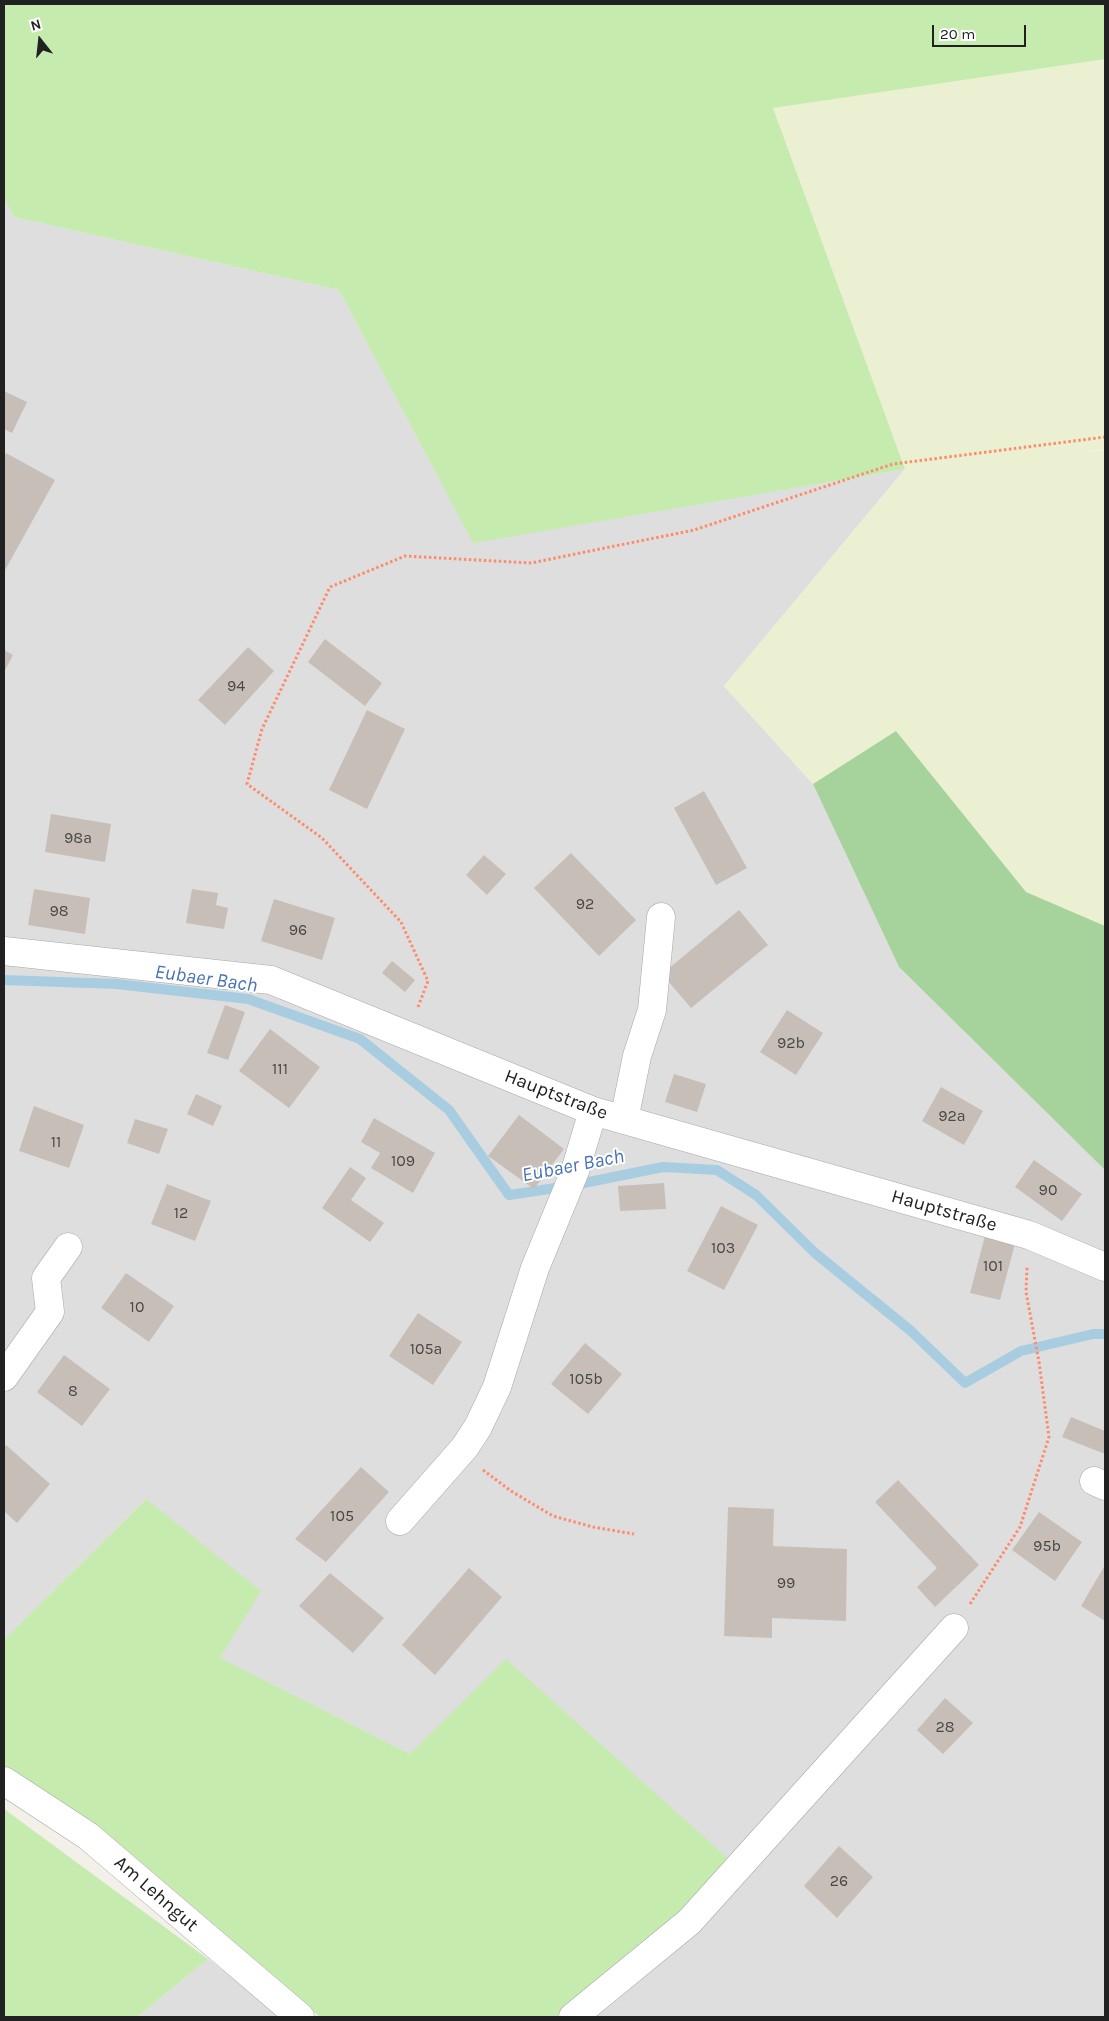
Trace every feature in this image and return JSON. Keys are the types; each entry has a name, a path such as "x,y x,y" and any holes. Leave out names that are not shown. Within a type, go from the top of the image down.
{"street":[{"path":"624,1120 637,1056 652,1010 661,917"},
{"name":"Hauptstraße","path":"4,951 271,980 593,1111 1029,1235 1105,1267"},
{"path":"400,1521 465,1446 478,1426 497,1387 535,1268 575,1171 593,1111"},
{"path":"4,1377 50,1312 46,1278 68,1247"},
{"path":"574,2017 689,1922 954,1628"},
{"name":"Am Lehngut","path":"4,1781 88,1836 300,2017"}],"path":[{"path":"406,1036 428,981 402,922 322,838 247,784 262,729 330,587 405,556 530,563 694,530 893,464 1105,437"},
{"path":"954,1628 1020,1526 1048,1437 1039,1362 1026,1292 1029,1235"},
{"path":"465,1446 482,1469 511,1491 553,1516 592,1527 634,1534"}],"shaded area":[{"path":"4,198 14,217 339,290 473,542 905,469 724,686 813,784 899,967 1105,1170 1105,2017 586,2017 410,1754 219,1658 146,1499 4,1640"},
{"path":"208,1959 282,2017 137,2017"}],"green space":[{"path":"4,4 1105,4 1105,59 773,108 905,469 473,543 339,290 14,217 4,198"},
{"path":"1105,57 1105,449 1046,455 1105,450 1105,926 1026,892 896,731 813,784 724,686 905,469 773,108"},
{"path":"896,731 1026,892 1105,926 1105,1170 899,967 813,784"},
{"path":"146,1499 261,1591 220,1658 410,1754 506,1659 743,1872 586,2017 320,2017 81,1823 4,1777 4,1640"},
{"path":"4,1809 208,1959 137,2017 4,2017"}],"building":[{"path":"4,391 27,402 12,433 4,429"},
{"path":"6,453 55,480 4,572 4,457"},
{"path":"325,639 382,683 365,706 308,662"},
{"path":"248,647 274,671 225,725 198,700"},
{"path":"4,650 13,655 4,672"},
{"path":"367,710 405,729 367,809 329,790"},
{"path":"704,791 747,868 716,885 674,808"},
{"path":"51,814 111,824 105,862 45,852"},
{"path":"571,853 636,920 599,956 534,888"},
{"path":"484,855 506,874 487,895 466,875"},
{"path":"34,889 90,898 85,934 28,925"},
{"path":"192,889 218,893 216,905 228,908 224,929 186,923"},
{"path":"274,899 335,918 322,960 261,941"},
{"path":"739,910 768,945 691,1008 662,974"},
{"path":"392,961 415,980 405,992 382,973"},
{"path":"225,1005 245,1012 228,1060 207,1053"},
{"path":"787,1010 823,1033 796,1075 760,1052"},
{"path":"270,1029 320,1067 289,1108 239,1071"},
{"path":"674,1074 706,1084 697,1112 665,1102"},
{"path":"941,1087 983,1111 964,1145 922,1121"},
{"path":"196,1094 222,1106 213,1126 187,1114"},
{"path":"34,1106 84,1125 69,1168 19,1151"},
{"path":"519,1115 564,1149 534,1189 488,1156"},
{"path":"374,1118 435,1153 413,1193 371,1168 380,1153 361,1142"},
{"path":"135,1119 168,1129 159,1154 127,1143"},
{"path":"1034,1160 1082,1194 1062,1221 1015,1187"},
{"path":"350,1167 366,1178 351,1200 384,1223 370,1242 322,1208"},
{"path":"664,1183 666,1209 620,1211 618,1186"},
{"path":"167,1184 211,1201 195,1241 151,1224"},
{"path":"721,1206 758,1225 724,1290 687,1271"},
{"path":"986,1232 1016,1240 1000,1300 970,1293"},
{"path":"126,1273 174,1306 149,1342 101,1308"},
{"path":"418,1313 462,1342 433,1385 389,1356"},
{"path":"585,1343 622,1374 588,1414 551,1384"},
{"path":"64,1355 110,1389 82,1426 37,1392"},
{"path":"1071,1417 1105,1431 1105,1454 1062,1437"},
{"path":"6,1445 50,1484 17,1523 4,1511 4,1448"},
{"path":"361,1467 389,1492 326,1562 295,1539"},
{"path":"898,1480 979,1565 935,1607 917,1587 937,1568 875,1502"},
{"path":"728,1507 774,1509 773,1546 847,1549 846,1621 772,1618 772,1638 724,1636"},
{"path":"1039,1512 1082,1542 1055,1581 1012,1550"},
{"path":"1105,1565 1105,1621 1081,1606"},
{"path":"469,1568 502,1597 435,1675 402,1645"},
{"path":"330,1573 384,1618 353,1653 299,1606"},
{"path":"945,1698 973,1723 943,1754 917,1730"},
{"path":"839,1846 873,1877 837,1918 804,1886"}],"waterway":[{"name":"Eubaer Bach","path":"4,980 117,984 248,999 360,1039 449,1110 509,1195 569,1186 663,1167 717,1170 756,1195 815,1253 911,1331 965,1383 1021,1351 1093,1334 1105,1334"}]}
